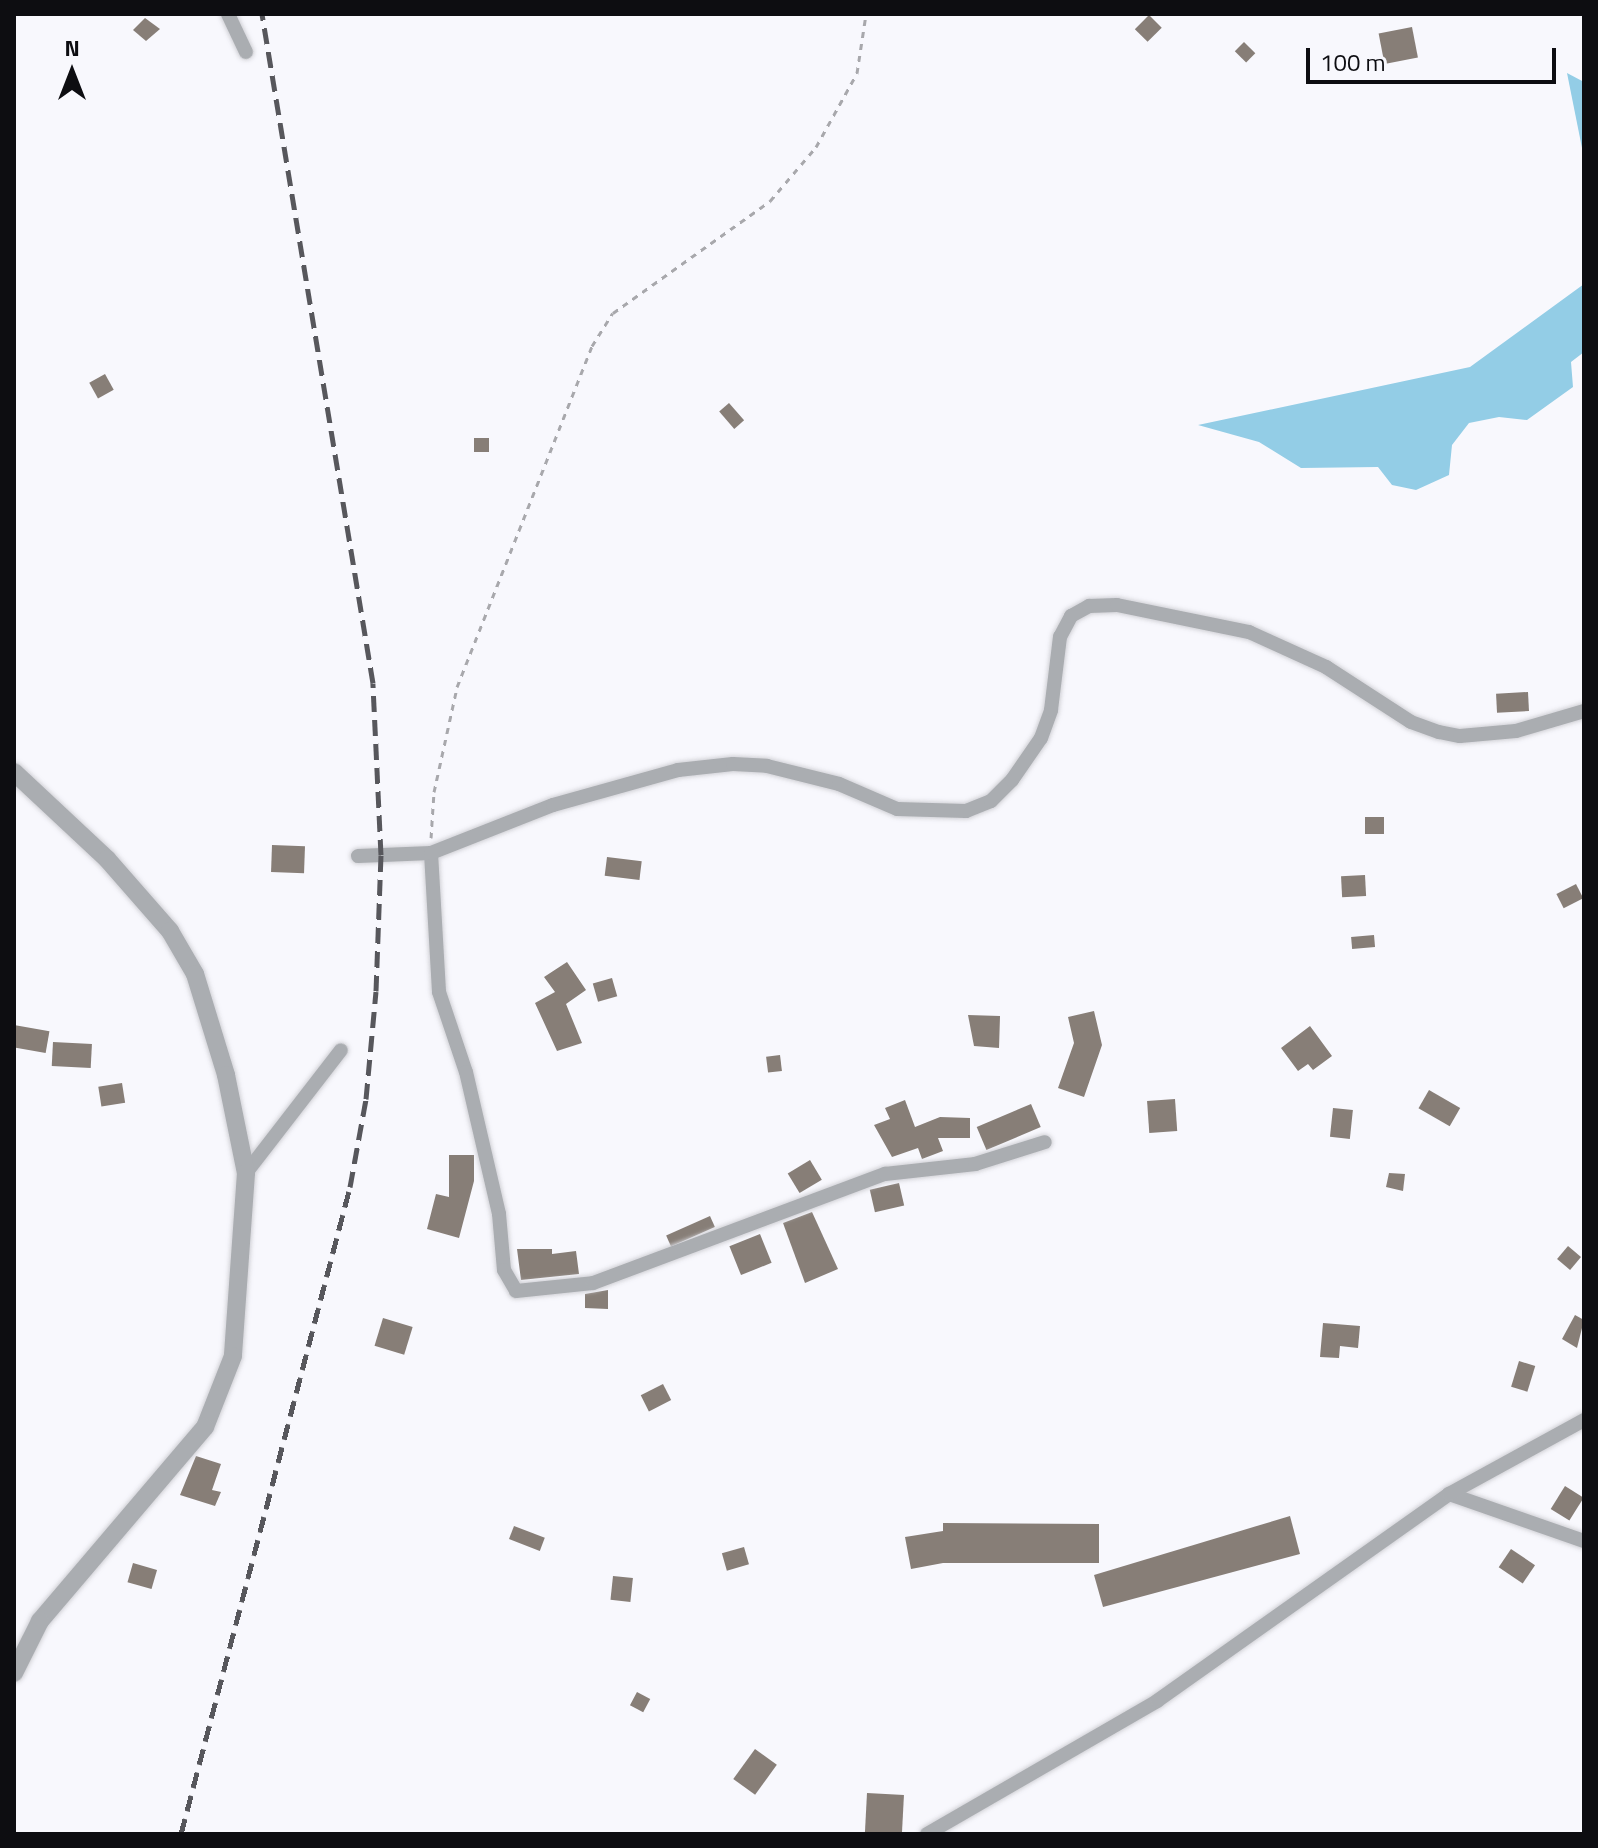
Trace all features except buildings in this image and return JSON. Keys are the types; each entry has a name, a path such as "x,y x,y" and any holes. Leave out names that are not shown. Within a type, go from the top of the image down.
{"street":[{"path":"228,14 246,52"},
{"path":"358,856 431,853 553,805 678,770 733,764 767,766 839,784 897,809 966,811 991,801 1012,780 1041,738 1051,710 1060,637 1071,616 1089,606 1117,605 1249,632 1326,667 1411,722 1439,732 1460,736 1516,731 1584,711"},
{"path":"14,772 107,859 177,942 195,974 226,1075 246,1173 233,1356 205,1427 40,1621 14,1673"},
{"path":"431,853 439,992 466,1072 499,1214 504,1270 516,1291 593,1283 885,1174 975,1164 1045,1142"},
{"path":"246,1173 341,1050"},
{"path":"927,1834 1157,1701 1449,1494 1584,1420"},
{"path":"1449,1494 1584,1541"}],"path":[{"path":"431,853 434,792 457,687 592,346 613,313 770,201 816,147 857,73 866,14"}],"water":[{"path":"1567,73 1584,82 1584,158"},
{"path":"1584,284 1584,352 1571,362 1573,387 1527,420 1499,417 1469,423 1452,445 1449,475 1416,490 1392,485 1378,467 1301,468 1259,442 1198,425 1470,367"}],"railway":[{"path":"181,1834 350,1187 366,1099 376,991 381,855 373,683 262,14"}]}
